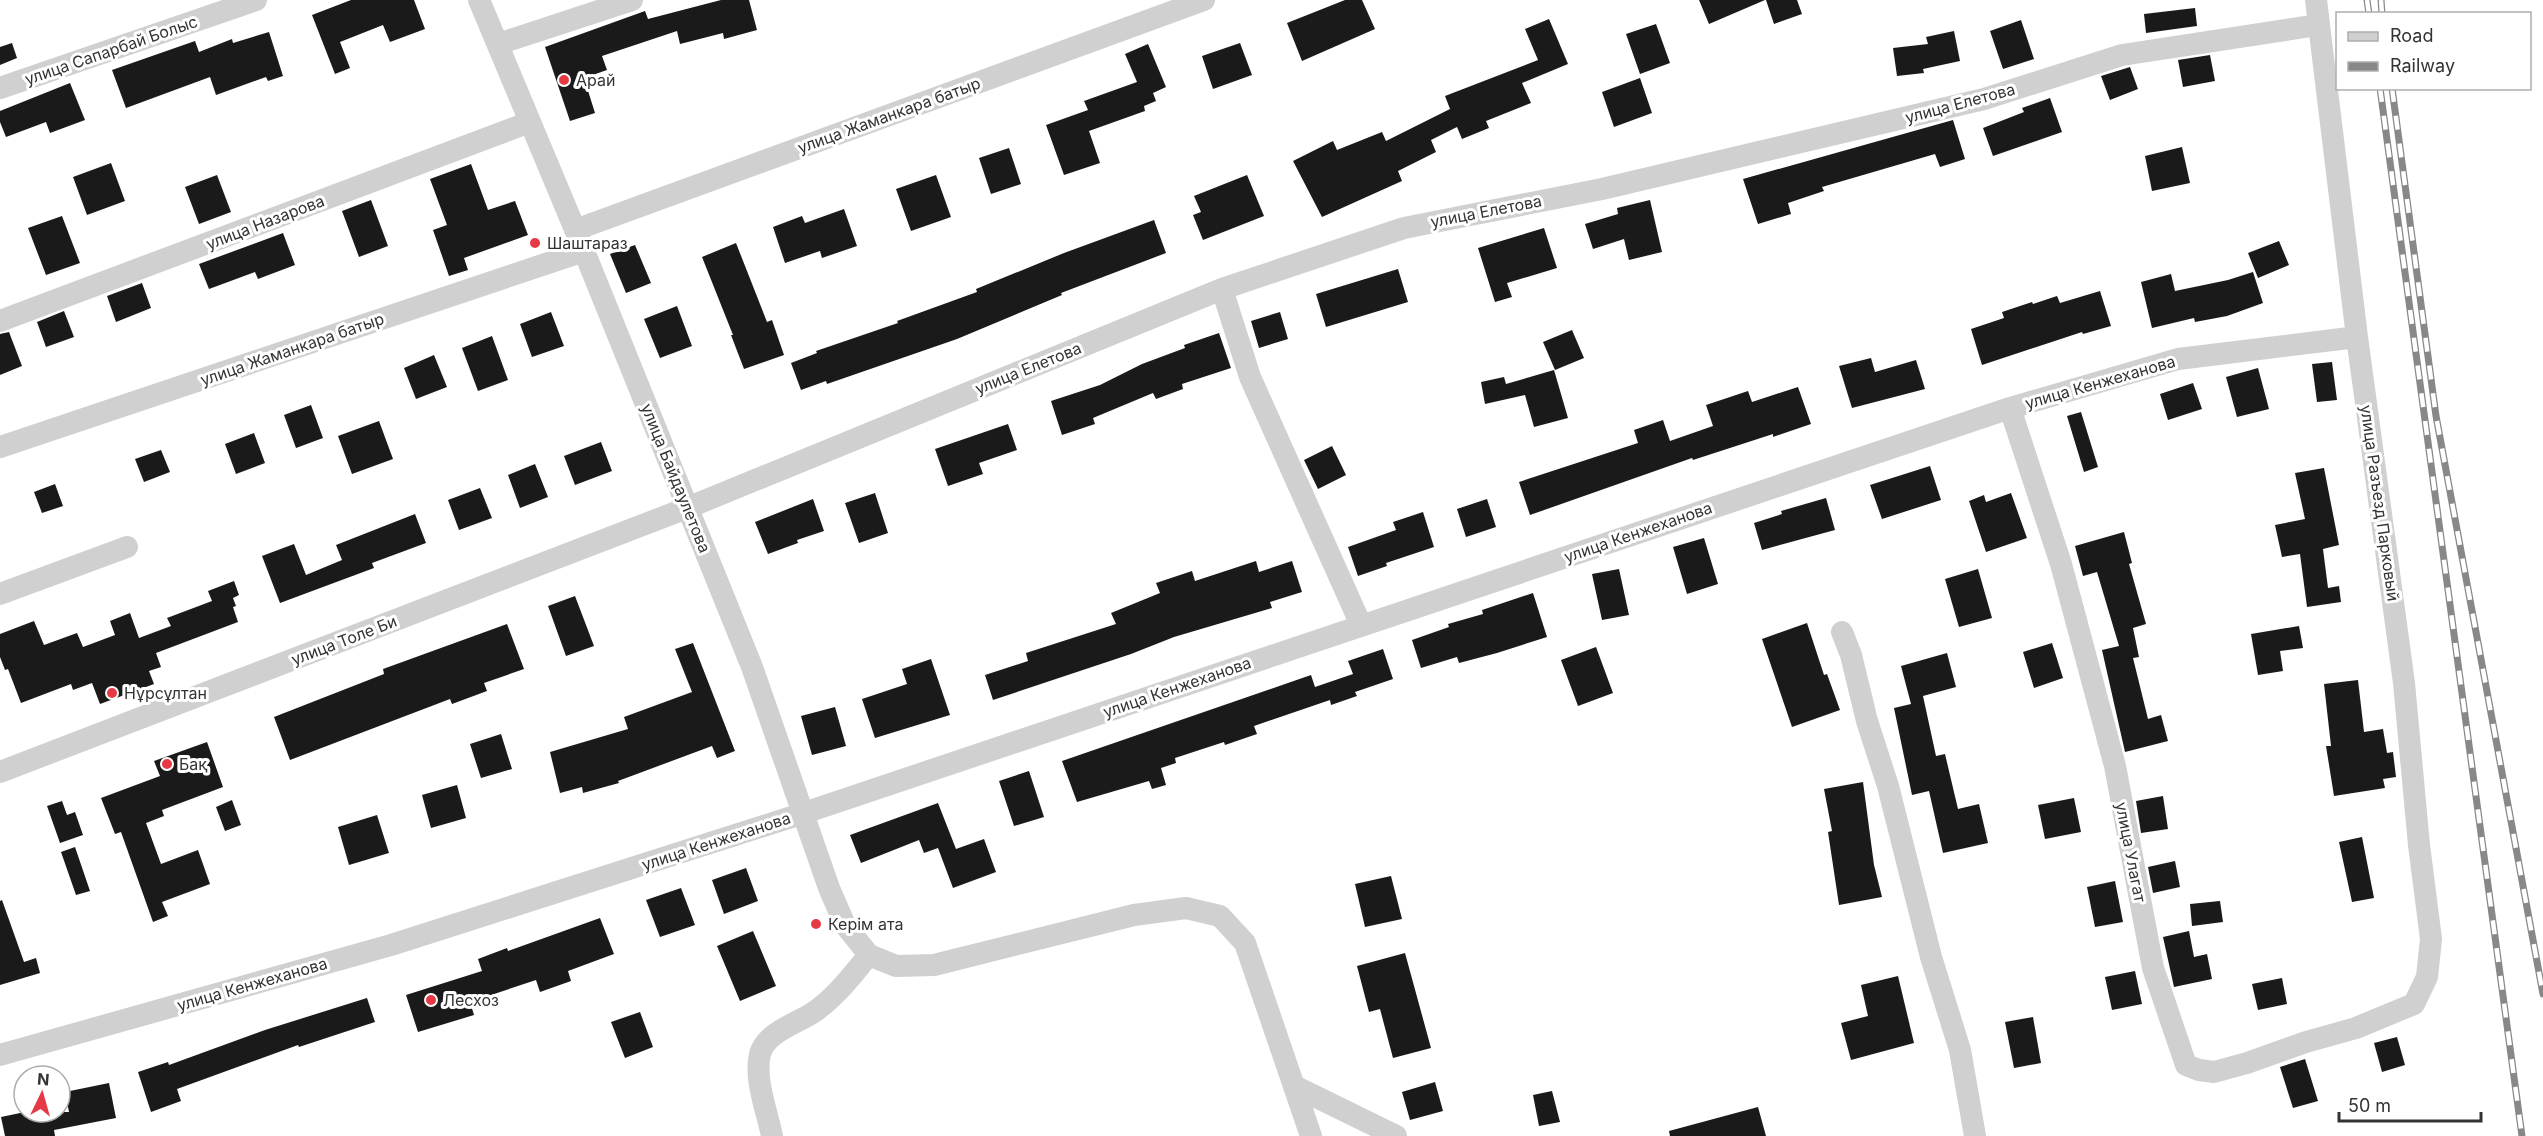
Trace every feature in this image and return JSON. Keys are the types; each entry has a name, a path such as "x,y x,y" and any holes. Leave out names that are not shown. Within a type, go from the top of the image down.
{"street":[{"name":"улица Cапарбай Болыс","path":"0,88 256,0"},
{"name":"улица Байдаулетова","path":"479,0 585,251 752,667 801,814 829,888 846,925 869,955"},
{"path":"498,44 632,0"},
{"name":"улица Жаманкара батыр","path":"575,230 1204,0"},
{"name":"улица Разъезд Парковый","path":"2316,0 2357,337 2404,683 2419,845 2431,939 2427,977 2415,1004"},
{"name":"улица Елетова","path":"687,508 1222,289 1404,228 1602,189 1984,99 2122,55 2318,25"},
{"name":"улица Назарова","path":"0,321 530,122"},
{"name":"улица Жаманкара батыр","path":"0,447 585,251"},
{"path":"1222,289 1250,377 1361,625"},
{"name":"улица Кенжеханова","path":"0,1055 391,945 801,814 2010,408 2178,359 2357,337"},
{"name":"улица Улагат","path":"2010,408 2061,564 2115,766 2153,968 2186,1065 2214,1072 2356,1028 2415,1004"},
{"name":"улица Толе Би","path":"0,772 687,508"},
{"path":"0,594 127,547"},
{"path":"1842,632 1851,655 1867,721 1888,786 1930,957 1960,1050 1975,1136"},
{"path":"772,1136 759,1076 760,1052 770,1038 815,1011 836,994 869,955 896,966 934,965 1134,915 1186,908 1220,916 1245,943 1311,1136"},
{"path":"1294,1086 1396,1136"}],"building":[{"path":"351,0 414,0 425,29 390,42 383,25 340,42 350,68 335,74 312,15"},
{"path":"721,0 749,0 757,30 724,39 723,33 680,44 677,31 602,56 607,70 584,78 595,113 570,121 545,47 645,11 648,19"},
{"path":"1345,0 1362,0 1375,29 1302,61 1287,23"},
{"path":"1699,0 1765,0 1709,24"},
{"path":"1766,0 1797,0 1802,14 1774,24"},
{"path":"2195,8 2197,26 2146,33 2144,14"},
{"path":"1549,19 1568,64 1522,83 1531,103 1486,121 1489,128 1462,139 1457,127 1431,140 1436,152 1398,171 1402,181 1322,217 1293,161 1333,141 1337,150 1382,132 1386,141 1450,109 1445,96 1538,60 1525,29"},
{"path":"2021,20 2034,59 2003,69 1990,31"},
{"path":"1656,24 1670,63 1640,74 1626,34"},
{"path":"1954,31 1960,61 1923,69 1924,73 1897,76 1893,48 1928,44 1926,37"},
{"path":"269,32 283,76 268,81 266,77 216,95 210,77 126,108 112,70 195,41 199,52 232,39 233,43"},
{"path":"12,43 17,58 0,65 0,47"},
{"path":"1240,43 1252,75 1213,89 1202,56"},
{"path":"1148,44 1166,87 1153,93 1156,101 1144,106 1145,111 1089,131 1100,163 1064,175 1046,125 1088,110 1084,101 1137,82 1125,54"},
{"path":"2210,55 2215,81 2183,87 2178,60"},
{"path":"2130,67 2138,89 2110,100 2101,76"},
{"path":"1640,78 1652,113 1614,127 1602,92"},
{"path":"70,83 85,120 50,133 46,122 6,137 0,122 0,111"},
{"path":"2050,98 2062,132 1993,156 1983,128 2024,112 2022,108"},
{"path":"1953,120 1965,159 1940,167 1935,154 1822,187 1824,191 1788,203 1791,214 1758,224 1743,179"},
{"path":"2182,147 2190,183 2152,191 2145,156"},
{"path":"1009,148 1021,184 991,194 979,158"},
{"path":"111,163 125,201 87,215 73,177"},
{"path":"471,164 488,210 515,201 528,235 464,258 468,270 449,276 433,230 447,225 430,179"},
{"path":"217,175 231,212 199,224 185,187"},
{"path":"936,175 951,217 911,231 896,189"},
{"path":"1247,175 1264,216 1203,240 1193,215 1201,212 1194,196"},
{"path":"371,200 388,246 359,257 342,211"},
{"path":"1650,200 1662,252 1629,260 1624,239 1593,249 1585,224 1618,214 1617,208"},
{"path":"844,209 857,246 822,258 820,251 785,263 773,227 802,216 805,223"},
{"path":"62,216 80,263 46,275 28,228"},
{"path":"1154,220 1166,253 1061,293 1062,295 957,339 827,384 826,381 801,390 791,363 817,353 816,351 898,323 897,321 977,292 976,289 1064,253"},
{"path":"1544,228 1557,268 1507,283 1512,297 1495,302 1478,248"},
{"path":"283,233 295,265 258,279 255,272 209,289 199,264"},
{"path":"2279,241 2289,265 2258,278 2248,253"},
{"path":"736,243 767,322 772,320 784,355 744,369 702,257"},
{"path":"635,245 651,283 626,293 610,254"},
{"path":"1398,269 1408,302 1326,327 1316,294"},
{"path":"2253,272 2263,303 2227,316 2195,322 2194,318 2152,328 2141,282 2171,274 2175,291 2228,280"},
{"path":"142,283 151,308 116,322 107,296"},
{"path":"2100,291 2111,326 2083,334 2082,332 1982,365 1971,329 2004,318 2002,312 2032,302 2033,304 2057,296 2060,303"},
{"path":"677,306 692,346 660,358 644,319"},
{"path":"64,311 74,337 46,347 37,322"},
{"path":"551,312 564,346 532,357 520,324"},
{"path":"1280,312 1288,339 1259,348 1251,321"},
{"path":"1572,330 1584,358 1555,370 1543,342"},
{"path":"9,332 22,366 0,375 0,334"},
{"path":"1219,333 1231,368 1182,384 1183,389 1156,399 1153,393 1093,418 1095,424 1062,435 1051,401 1100,385 1142,364 1185,348 1184,345"},
{"path":"492,336 508,380 478,391 462,348"},
{"path":"434,355 447,387 416,399 404,368"},
{"path":"1871,358 1875,372 1916,360 1925,389 1852,408 1839,366"},
{"path":"2332,362 2337,400 2317,402 2312,364"},
{"path":"2258,368 2269,409 2237,417 2226,377"},
{"path":"1554,370 1568,418 1534,427 1525,395 1485,404 1481,382 1504,377 1506,384"},
{"path":"2193,383 2202,409 2168,420 2160,394"},
{"path":"1798,387 1811,424 1693,460 1692,458 1530,515 1519,482 1638,443 1634,430 1663,420 1670,441 1713,426 1706,405 1748,391 1752,402"},
{"path":"311,405 323,438 296,448 284,415"},
{"path":"2081,412 2098,467 2084,472 2067,416"},
{"path":"379,421 393,459 352,474 338,436"},
{"path":"1008,424 1017,450 979,463 983,474 948,486 935,449"},
{"path":"254,433 265,463 236,474 225,444"},
{"path":"601,442 612,471 575,485 564,456"},
{"path":"1332,446 1346,475 1318,489 1304,460"},
{"path":"161,450 170,472 144,482 135,459"},
{"path":"535,464 548,497 520,508 508,475"},
{"path":"1930,466 1941,500 1882,519 1870,485"},
{"path":"2324,468 2339,545 2323,549 2328,588 2339,586 2341,602 2307,607 2300,554 2282,557 2275,525 2305,519 2295,473"},
{"path":"55,484 63,506 42,513 34,492"},
{"path":"480,488 492,518 459,530 448,500"},
{"path":"875,493 888,533 859,543 845,503"},
{"path":"2011,493 2027,538 1986,552 1969,501 1984,495 1986,502"},
{"path":"1826,498 1835,530 1762,550 1754,523 1782,514 1781,511"},
{"path":"813,499 824,531 797,540 798,543 768,554 755,522"},
{"path":"1487,499 1496,527 1466,537 1457,509"},
{"path":"1423,512 1434,547 1386,563 1387,566 1358,576 1348,547 1396,530 1393,522"},
{"path":"415,514 426,543 372,563 374,568 280,603 262,556 294,544 306,575 342,560 336,545"},
{"path":"2124,532 2132,563 2129,564 2146,624 2133,628 2139,657 2133,658 2148,719 2161,715 2168,741 2125,752 2102,650 2119,646 2097,572 2083,576 2075,546"},
{"path":"1704,538 1718,584 1687,594 1673,547"},
{"path":"1256,561 1259,572 1292,561 1302,592 1270,602 1272,608 1174,637 1131,654 993,700 985,675 1028,661 1026,653 1116,624 1111,613 1160,593 1156,583 1192,571 1195,581"},
{"path":"1619,569 1629,615 1602,620 1592,574"},
{"path":"1978,569 1992,618 1959,627 1945,579"},
{"path":"234,581 239,595 233,598 236,606 233,607 238,622 156,653 161,667 149,671 154,684 100,704 92,683 73,690 71,684 21,703 8,669 5,670 0,657 0,634 34,621 44,645 77,633 83,647 115,635 110,621 130,613 139,638 171,626 167,618 212,601 208,591"},
{"path":"1533,593 1547,637 1459,663 1457,657 1421,668 1412,640 1449,627 1448,624 1483,614 1482,610"},
{"path":"575,596 594,646 566,656 548,606"},
{"path":"1807,623 1824,675 1827,674 1840,710 1792,727 1762,639"},
{"path":"507,624 524,669 484,683 487,691 452,704 450,699 290,760 274,717 384,674 383,669"},
{"path":"2299,626 2303,648 2280,651 2283,671 2258,675 2251,634"},
{"path":"693,643 735,751 717,758 712,746 618,781 619,783 583,793 582,787 560,793 550,752 628,729 624,717 692,692 675,649"},
{"path":"2052,643 2063,678 2034,688 2023,652"},
{"path":"1596,647 1613,693 1578,706 1561,660"},
{"path":"1383,649 1393,679 1355,692 1357,696 1331,705 1330,700 1254,726 1257,734 1175,758 1176,763 1161,768 1166,785 1152,789 1149,781 1077,802 1062,761 1311,675 1315,687 1353,674 1348,661"},
{"path":"1947,653 1956,687 1923,696 1936,756 1945,754 1958,809 1979,804 1988,843 1943,853 1929,791 1912,795 1894,708 1911,704 1901,666"},
{"path":"931,659 950,715 875,738 862,699 907,684 902,669"},
{"path":"2358,680 2364,732 2383,729 2387,753 2393,752 2396,777 2383,779 2385,788 2334,796 2326,746 2331,746 2324,684"},
{"path":"835,707 846,746 812,755 801,716"},
{"path":"501,734 512,769 481,778 470,744"},
{"path":"207,742 223,787 162,810 164,816 146,823 161,864 198,850 210,884 162,902 168,916 153,922 121,832 115,834 101,798 160,776 154,761"},
{"path":"1029,771 1044,817 1014,826 999,781"},
{"path":"1863,782 1874,865 1882,897 1839,905 1828,832 1832,831 1824,789"},
{"path":"457,785 466,818 431,828 422,795"},
{"path":"2163,796 2168,829 2141,833 2136,801"},
{"path":"2074,798 2081,832 2045,839 2038,805"},
{"path":"232,800 241,825 225,831 216,807"},
{"path":"62,801 67,815 75,812 83,835 60,843 47,806"},
{"path":"938,803 956,849 984,839 996,872 953,888 938,848 924,853 919,840 861,863 850,835"},
{"path":"377,815 389,853 349,865 338,827"},
{"path":"2362,837 2374,898 2352,902 2339,842"},
{"path":"75,847 90,891 76,895 61,852"},
{"path":"2175,861 2180,887 2153,893 2148,867"},
{"path":"746,868 758,901 724,914 712,880"},
{"path":"1391,876 1402,919 1365,927 1355,884"},
{"path":"2115,881 2123,922 2095,927 2087,887"},
{"path":"681,888 695,925 660,937 646,900"},
{"path":"2,900 24,962 36,958 40,973 0,985 0,901"},
{"path":"2220,901 2223,922 2192,926 2190,904"},
{"path":"600,918 614,954 568,971 571,981 540,992 536,980 470,1002 474,1015 418,1032 406,995 482,971 478,959 507,948 508,951"},
{"path":"753,931 776,986 740,1001 717,946"},
{"path":"2189,931 2194,957 2207,954 2212,979 2174,987 2163,937"},
{"path":"1405,953 1431,1048 1393,1058 1380,1009 1369,1012 1357,966"},
{"path":"2135,971 2142,1004 2112,1010 2105,977"},
{"path":"1898,976 1914,1043 1851,1060 1841,1023 1868,1016 1861,985"},
{"path":"2282,978 2287,1004 2258,1010 2252,984"},
{"path":"367,998 375,1022 299,1047 298,1045 177,1089 181,1101 151,1112 138,1072 168,1062 169,1065 265,1030"},
{"path":"640,1012 653,1047 625,1058 611,1022"},
{"path":"2033,1017 2041,1063 2014,1068 2005,1022"},
{"path":"2397,1037 2405,1065 2382,1072 2374,1043"},
{"path":"2305,1059 2318,1101 2293,1108 2280,1067"},
{"path":"1435,1082 1443,1111 1410,1120 1402,1092"},
{"path":"109,1083 116,1118 54,1130 55,1136 5,1136 1,1117 12,1115 12,1124 72,1124 72,1091"},
{"path":"1552,1091 1560,1122 1539,1126 1533,1095"},
{"path":"1758,1107 1766,1136 1670,1136 1669,1131"}],"railway":[{"path":"2367,0 2369,12"},
{"path":"2381,0 2382,12"},
{"path":"2380,90 2522,1136"},
{"path":"2392,90 2436,416 2543,994"}],"place":[{"name":"Арай","path":"564,80"},
{"name":"Шаштараз","path":"535,243"},
{"name":"Нұрсұлтан","path":"112,693"},
{"name":"Бақ","path":"167,764"},
{"name":"Керім ата","path":"816,924"},
{"name":"Лесхоз","path":"431,1000"}]}
